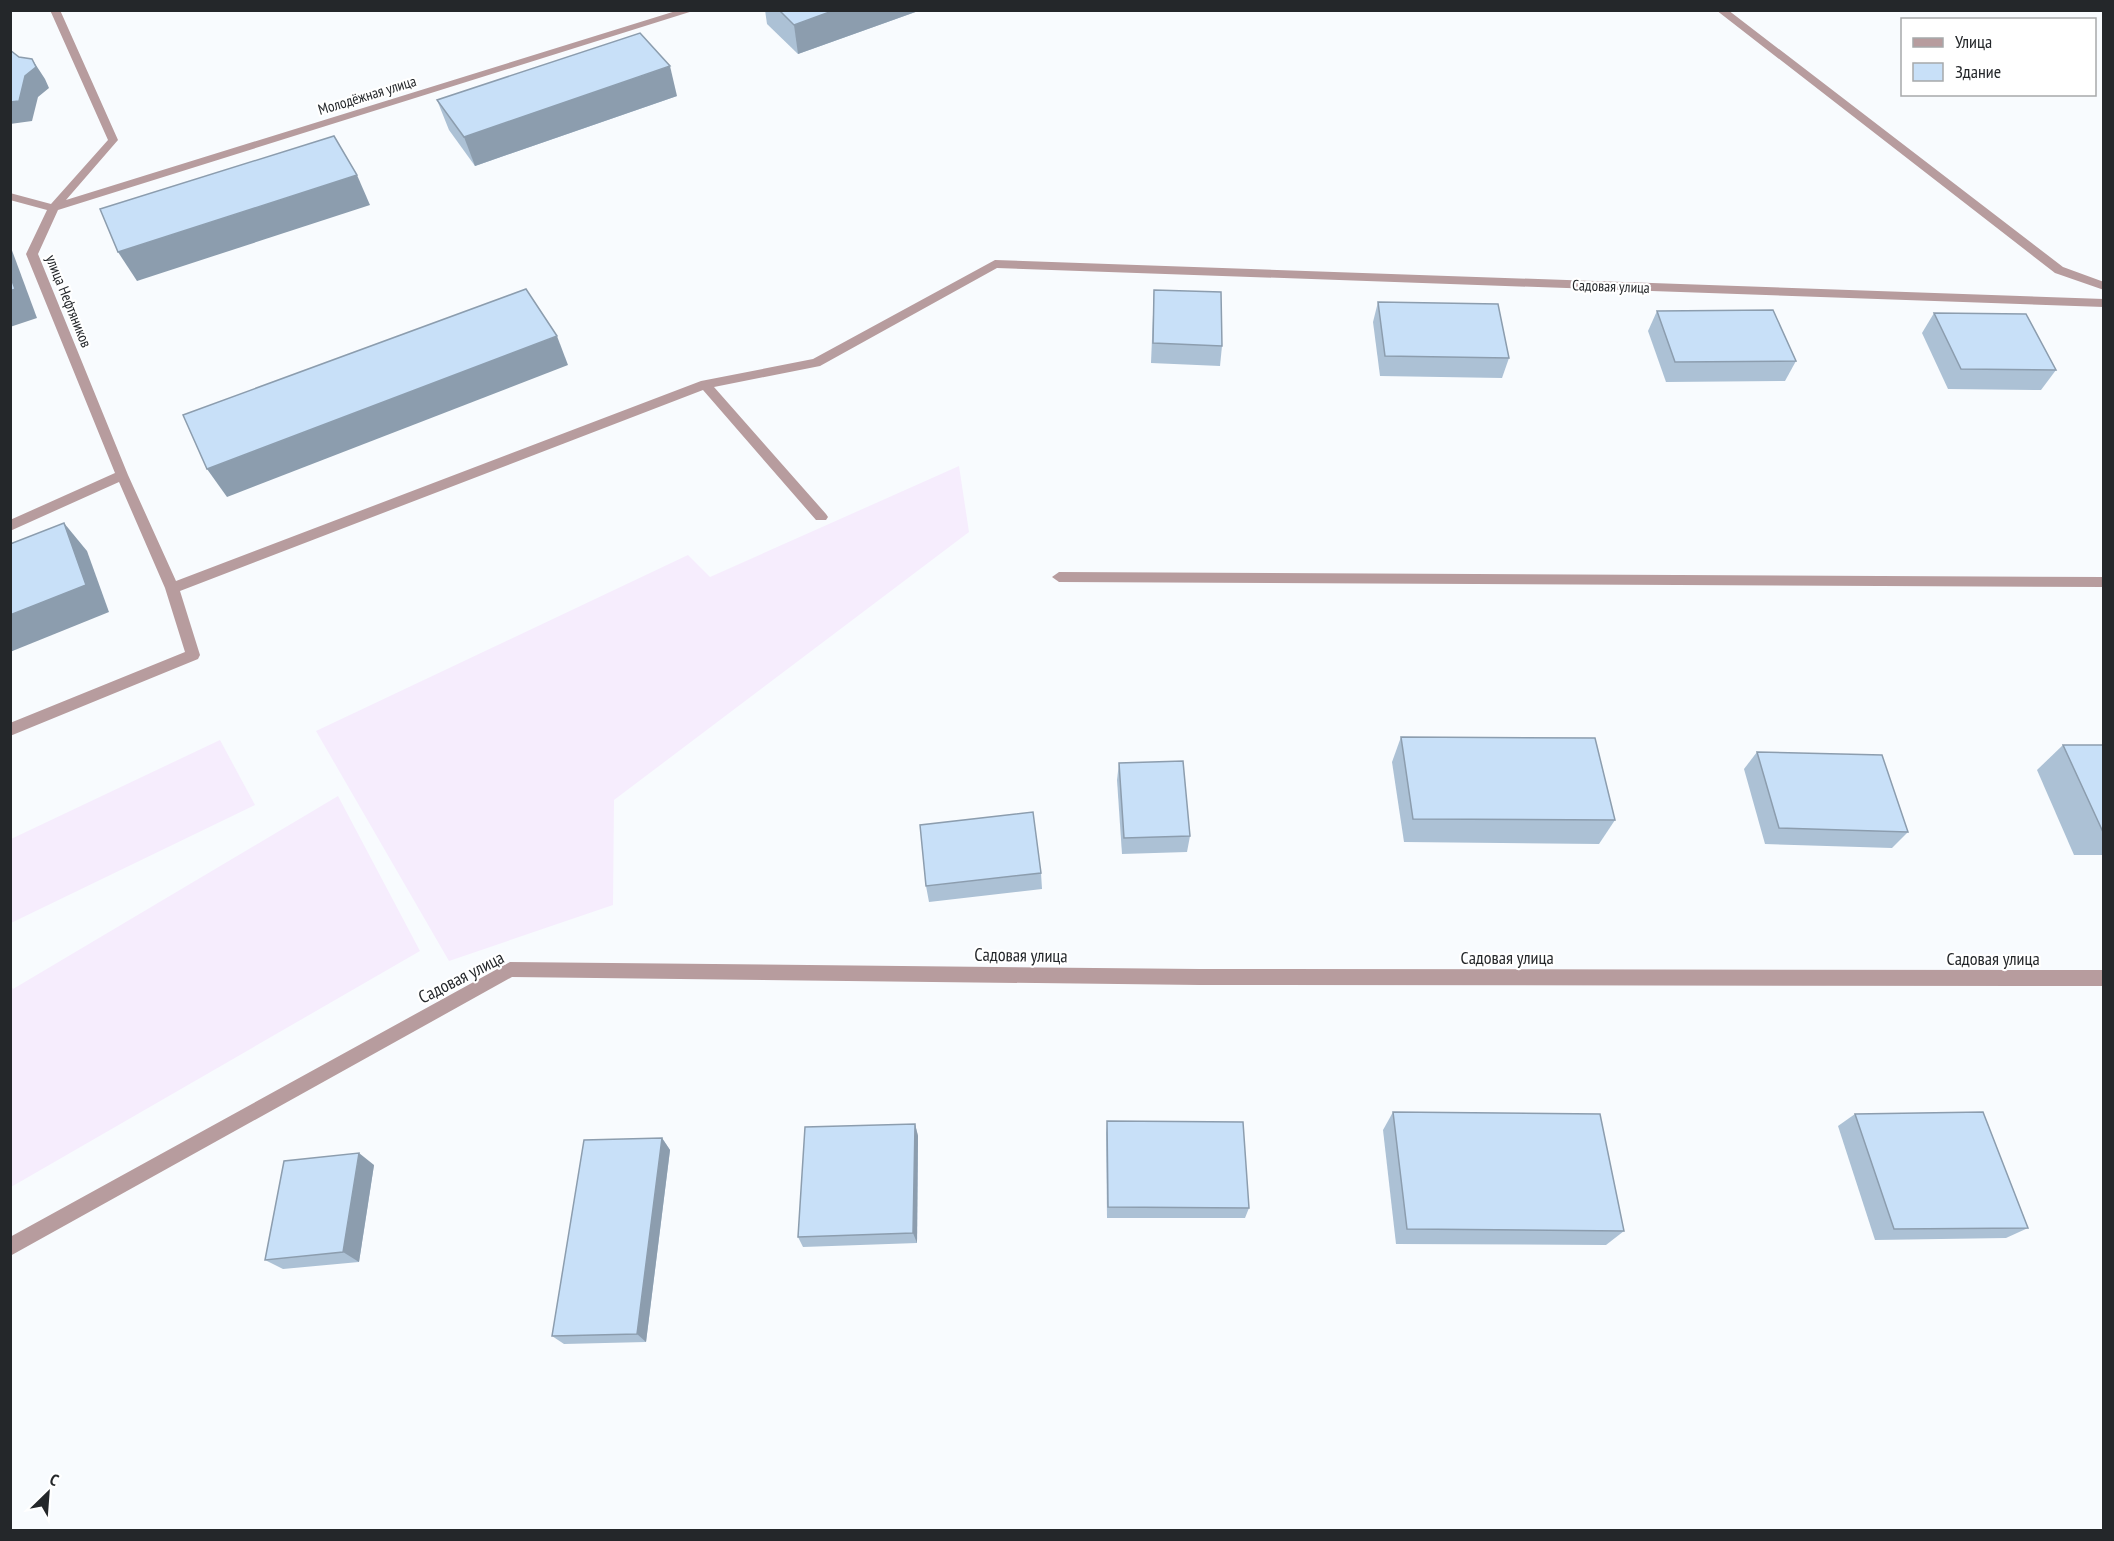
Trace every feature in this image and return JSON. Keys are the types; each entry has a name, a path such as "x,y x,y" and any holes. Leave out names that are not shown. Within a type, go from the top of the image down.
{"street":[{"name":"улица Нефтяников","path":"10,730 193,655 172,588 122,475 32,254 53,208 113,141 55,10"},
{"name":"Молодёжная улица","path":"53,208 691,10"},
{"path":"1721,10 2059,270 2103,286"},
{"path":"10,196 53,208"},
{"name":"Садовая улица","path":"172,588 705,384 816,363 995,264 2103,303"},
{"path":"705,384 821,517"},
{"path":"10,526 122,475"},
{"path":"1059,578 2103,582"},
{"name":"Садовая улица","path":"10,1246 510,969 1200,977 2103,978"}],"shaded area":[{"path":"959,466 969,532 614,800 613,905 449,961 316,731 688,555 710,577"},
{"path":"220,740 255,805 11,923 11,839"},
{"path":"338,796 420,951 11,1187 11,985 13,989"}],"building":[{"path":"779,10 835,10 794,25"},
{"path":"640,33 670,66 464,137 437,100"},
{"path":"10,50 19,57 32,59 36,67 25,76 19,101 10,102"},
{"path":"334,136 357,175 118,252 100,209"},
{"path":"10,275 15,289 10,291"},
{"path":"526,289 557,336 207,469 183,415"},
{"path":"1154,290 1221,292 1222,346 1153,343"},
{"path":"1378,302 1498,304 1509,358 1385,356"},
{"path":"1773,310 1796,361 1675,362 1657,311"},
{"path":"1934,313 2026,314 2056,370 1961,369"},
{"path":"64,523 86,585 10,615 10,544"},
{"path":"1401,737 1595,738 1615,820 1413,819"},
{"path":"2063,745 2103,745 2103,832"},
{"path":"1757,752 1882,755 1908,832 1779,828"},
{"path":"1183,761 1190,836 1124,838 1119,763"},
{"path":"1033,812 1041,873 926,886 920,825"},
{"path":"1393,1112 1600,1114 1624,1231 1407,1229"},
{"path":"1983,1112 2028,1228 1894,1229 1855,1114"},
{"path":"1107,1121 1243,1122 1249,1208 1108,1207"},
{"path":"915,1124 913,1233 798,1237 805,1127"},
{"path":"662,1138 637,1334 552,1336 584,1140"},
{"path":"359,1153 343,1252 265,1260 284,1161"}]}
